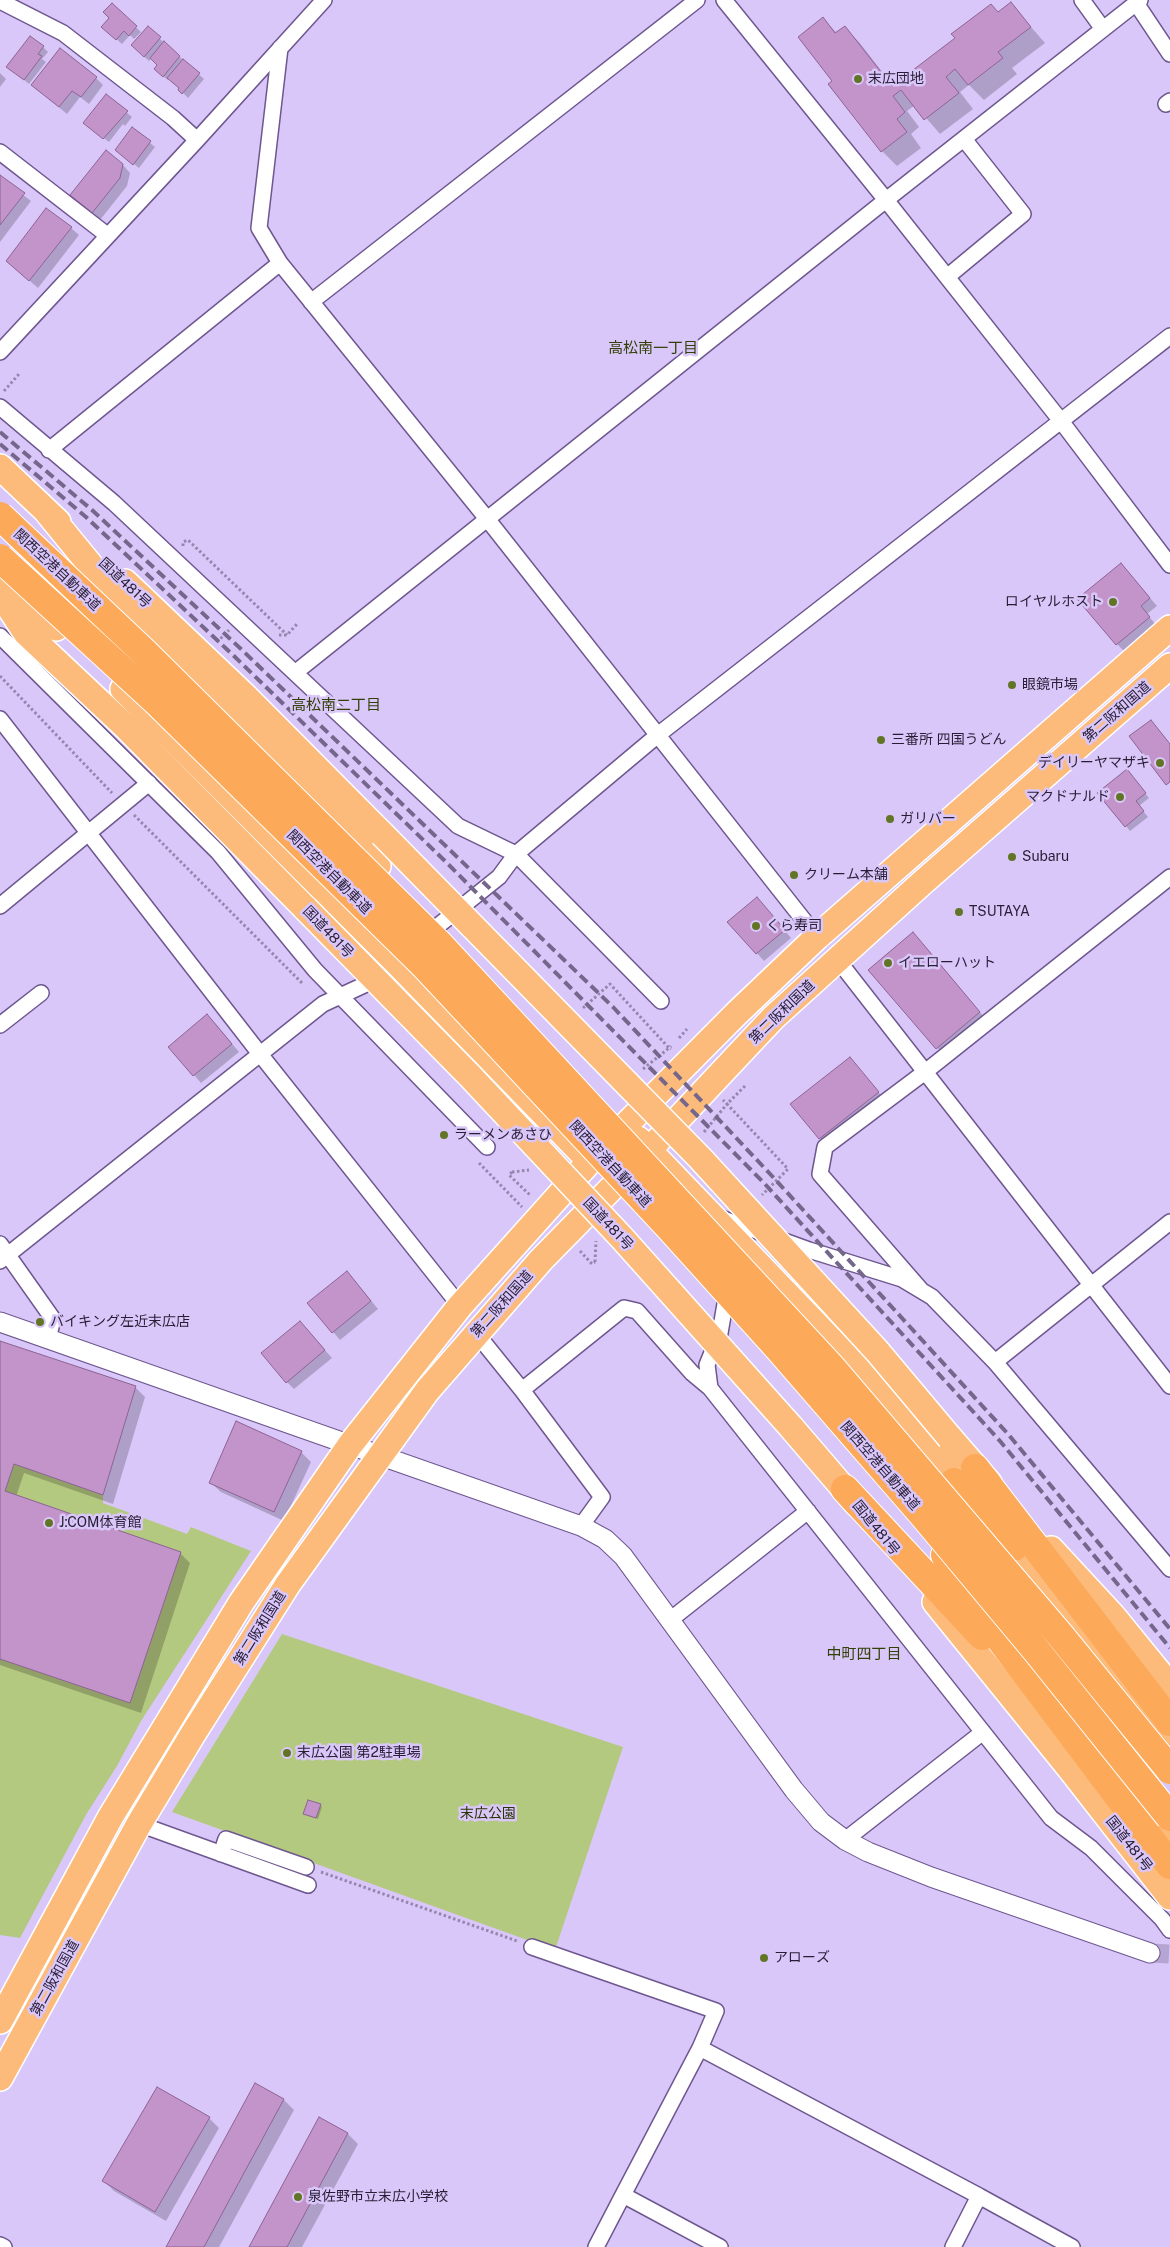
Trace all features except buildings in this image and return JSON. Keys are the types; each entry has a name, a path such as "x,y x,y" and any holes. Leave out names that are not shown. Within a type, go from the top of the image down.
{"highway":[{"name":"国道481号","path":"0,467 239,690 700,1158 877,1351 950,1438 965,1475 1113,1616 1170,1686"},
{"path":"47,512 119,600 235,715 873,1384 965,1475 1094,1625 1170,1722"},
{"name":"関西空港自動車道","path":"0,516 145,653 440,945 832,1368 1060,1635 1170,1770"},
{"name":"関西空港自動車道","path":"0,558 158,703 424,965 670,1227 924,1516 1035,1649 1170,1817"},
{"path":"0,574 141,706 590,1161 724,1304 800,1380 1058,1688 1170,1832"},
{"name":"国道481号","path":"0,594 26,633 126,727 306,909 470,1076 622,1238 845,1488 1077,1777 1170,1898"},
{"name":"第二阪和国道","path":"0,2021 112,1816 241,1603 350,1445 460,1306 590,1161 736,1014 817,937 1170,628"},
{"name":"第二阪和国道","path":"0,2078 139,1824 192,1734 288,1584 427,1391 541,1260 649,1150 773,1018 986,826 1170,666"},
{"path":"965,1475 1047,1594 1170,1750"},
{"path":"845,1488 1055,1714"},
{"path":"930,1533 997,1635 1170,1866"}],"street":[{"path":"0,352 324,0"},
{"path":"311,302 697,0"},
{"path":"724,0 1061,421 1170,565"},
{"path":"1082,0 1103,29"},
{"path":"0,1 62,33 173,118 197,140"},
{"path":"296,672 886,200 1138,2 1170,54"},
{"path":"280,48 259,228 280,263 659,734 817,937"},
{"path":"947,277 1023,214 964,139"},
{"path":"0,152 107,235"},
{"path":"50,450 280,263"},
{"path":"48,1339 53,1319 3,1253 323,1004 364,985 499,877 516,854 659,734 1170,336"},
{"path":"0,407 114,503 458,826 516,854 661,1001"},
{"path":"0,636 218,852 315,970 487,1148"},
{"path":"0,719 90,832 260,1054 460,1306"},
{"path":"0,906 124,806 149,783"},
{"path":"921,1290 820,1174 825,1147 925,1072 1170,877"},
{"path":"837,959 1170,1386"},
{"path":"0,1025 41,993"},
{"path":"710,1214 809,1250 902,1279 932,1297 995,1362 1170,1569"},
{"path":"995,1362 1170,1222"},
{"path":"710,1388 706,1365 720,1333 724,1304"},
{"path":"522,1390 624,1308 637,1311 692,1373 710,1388 1051,1818 1091,1848 1162,1919 1170,1930"},
{"path":"0,1322 581,1526 605,1539 623,1556 794,1790 821,1822 846,1840 868,1852 930,1877 1150,1953"},
{"path":"476,1333 522,1390 602,1497 581,1526"},
{"path":"670,1620 808,1511"},
{"path":"846,1840 983,1732"},
{"path":"139,1824 308,1885"},
{"path":"221,1854 226,1839 306,1867"},
{"path":"532,1947 716,2011 700,2048 596,2247"},
{"path":"700,2048 1072,2247"},
{"path":"623,2195 720,2247"},
{"path":"953,2247 979,2196"},
{"path":"0,2245 4,2247"}],"path":[{"path":"0,395 19,374"},
{"path":"183,545 185,540 188,540 287,635"},
{"path":"280,636 287,635 298,624"},
{"path":"0,676 124,806 323,1004"},
{"path":"582,1009 610,984 674,1052"},
{"path":"640,1071 670,1048 687,1029"},
{"path":"701,1135 745,1086"},
{"path":"721,1098 788,1169 759,1197"},
{"path":"478,1162 522,1207"},
{"path":"532,1198 509,1175 512,1172 536,1169"},
{"path":"576,1247 592,1264 595,1262 597,1233"},
{"path":"306,1867 532,1947"}],"green space":[{"path":"0,1341 136,1386 103,1495 103,1503 187,1534 191,1527 251,1551 141,1721 117,1766 87,1813 20,1938 0,1935"},
{"name":"末広公園","path":"282,1634 623,1747 555,1950 172,1812"}],"tunnel":[{"path":"1150,1953 1170,1954"}],"railway":[{"path":"0,432 92,510 241,649 613,1007 772,1176 1008,1434 1170,1629"},
{"path":"0,444 86,517 234,656 448,864 764,1183 1000,1441 1170,1648"}],"place":[{"name":"末広団地","path":"858,79"},
{"name":"ロイヤルホスト","path":"1113,602"},
{"name":"眼鏡市場","path":"1012,685"},
{"name":"三番所 四国うどん","path":"881,740"},
{"name":"デイリーヤマザキ","path":"1160,763"},
{"name":"マクドナルド","path":"1120,797"},
{"name":"ガリバー","path":"890,819"},
{"name":"Subaru","path":"1012,857"},
{"name":"クリーム本舗","path":"794,875"},
{"name":"TSUTAYA","path":"959,912"},
{"name":"くら寿司","path":"756,926"},
{"name":"イエローハット","path":"888,963"},
{"name":"ラーメンあさひ","path":"444,1135"},
{"name":"バイキング左近末広店","path":"40,1322"},
{"name":"J:COM体育館","path":"49,1523"},
{"name":"末広公園 第2駐車場","path":"287,1753"},
{"name":"アローズ","path":"764,1958"},
{"name":"泉佐野市立末広小学校","path":"298,2197"}],"district":[{"name":"高松南一丁目","path":"653,348"},
{"name":"高松南二丁目","path":"336,705"},
{"name":"中町四丁目","path":"864,1654"}]}
